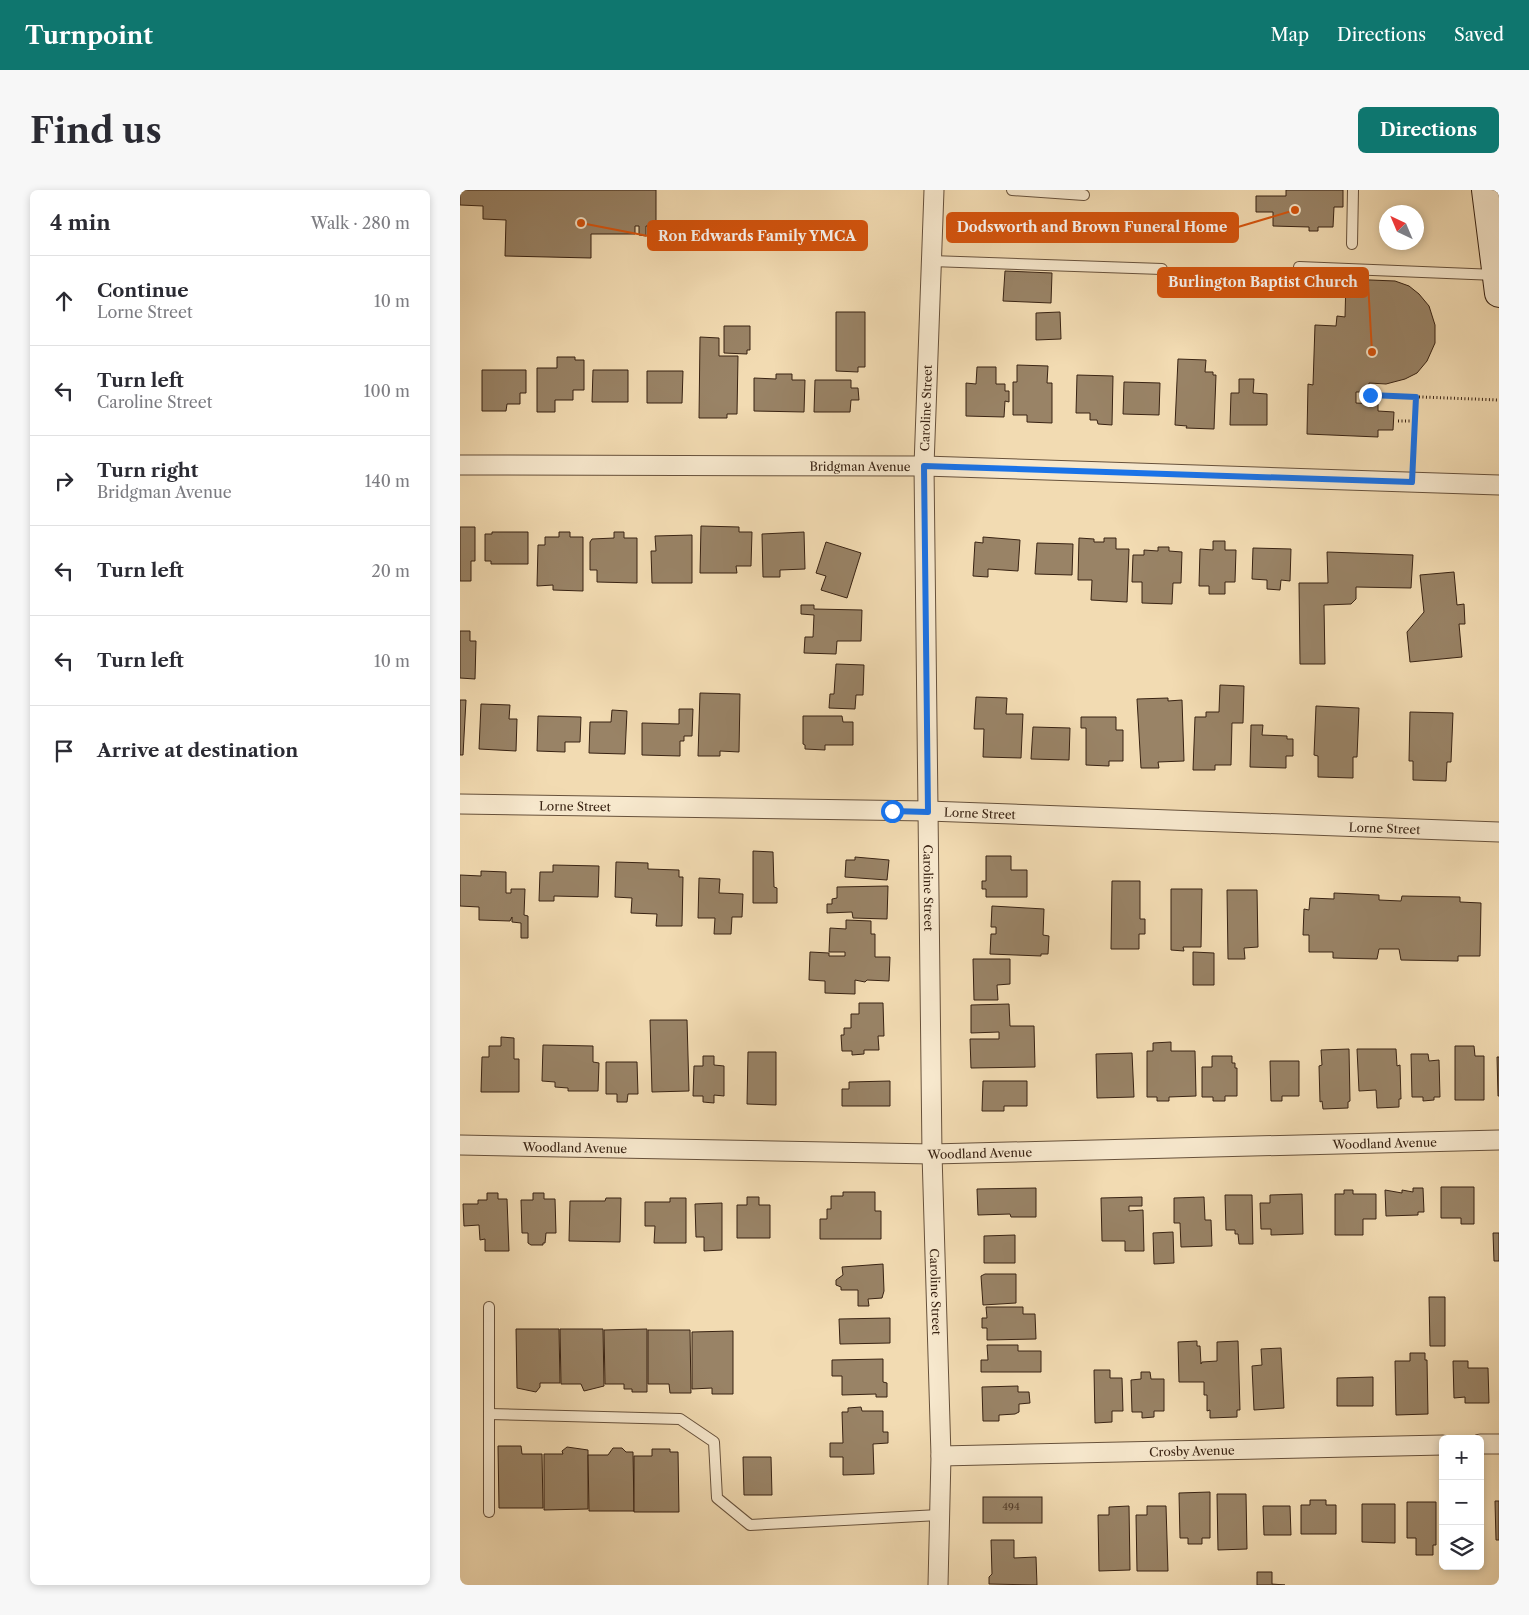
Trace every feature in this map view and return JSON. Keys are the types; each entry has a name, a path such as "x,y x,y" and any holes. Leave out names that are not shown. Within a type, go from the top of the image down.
{"main road":[{"path":"1486,190 1498,284"}],"street":[{"name":"Caroline Street","path":"934,190 924,466 932,1154 941,1456 938,1585"},
{"name":"Bridgman Avenue","path":"460,465 924,466 1499,485"},
{"name":"Lorne Street","path":"460,804 928,812 1499,832"},
{"name":"Woodland Avenue","path":"460,1145 932,1154 1499,1140"},
{"path":"1484,1444 1499,1444"},
{"name":"Crosby Avenue","path":"941,1456 1439,1445"}],"lane":[{"path":"1012,190 1084,195"},
{"path":"1352,244 1353,190"},
{"path":"931,261 1162,269"},
{"path":"1299,267 1498,284"},
{"path":"1187,279 1298,286"},
{"path":"489,1307 489,1512"},
{"path":"489,1414 680,1419 714,1442 717,1498 750,1525 939,1515"}],"path":[{"path":"1370,395 1499,400"},
{"path":"1412,482 1416,397"},
{"path":"1398,420 1415,421"}],"building":[{"path":"460,190 656,190 656,226 646,226 646,236 639,235 639,226 635,226 635,234 591,234 591,258 505,256 506,220 483,219 483,206 460,205"},
{"path":"1286,190 1343,190 1343,207 1334,207 1333,227 1318,227 1318,231 1309,231 1309,227 1273,226 1273,212 1256,212 1256,196 1286,196"},
{"path":"1005,271 1052,273 1051,303 1003,301"},
{"path":"1346,279 1395,281 1409,286 1429,306 1435,325 1435,343 1427,361 1417,373 1405,379 1386,384 1369,383 1369,392 1356,392 1356,403 1378,404 1378,411 1394,412 1393,430 1378,430 1378,437 1307,434 1308,384 1313,385 1315,325 1336,326 1337,316 1345,317"},
{"path":"836,312 865,312 865,367 858,367 858,372 836,371"},
{"path":"1060,312 1061,339 1036,340 1036,313"},
{"path":"724,326 750,326 750,350 747,350 747,354 724,353"},
{"path":"700,337 719,338 719,356 738,356 737,414 727,414 727,418 699,418"},
{"path":"557,357 575,357 575,360 584,360 584,390 573,390 573,400 555,400 555,412 537,412 537,368 557,368"},
{"path":"1178,359 1206,360 1205,372 1213,372 1213,375 1216,375 1214,429 1186,428 1187,426 1175,425"},
{"path":"1017,365 1048,366 1047,383 1052,383 1052,423 1027,422 1027,415 1013,415 1013,382 1017,382"},
{"path":"977,367 996,367 996,384 1005,384 1005,391 1009,391 1009,402 1005,401 1004,417 966,416 966,383 976,384"},
{"path":"482,370 526,370 526,393 520,393 520,404 507,404 506,411 482,411"},
{"path":"593,370 628,370 628,402 592,402"},
{"path":"647,371 683,371 682,403 647,403"},
{"path":"776,374 792,374 792,380 805,380 804,412 754,411 754,378 776,379"},
{"path":"1077,375 1113,376 1112,425 1098,424 1097,420 1090,420 1090,413 1076,413"},
{"path":"1239,379 1254,379 1253,393 1267,394 1267,425 1230,425 1231,393 1239,393"},
{"path":"815,380 851,380 851,388 858,388 859,400 851,400 850,412 814,412"},
{"path":"1124,382 1160,383 1159,415 1123,414"},
{"path":"701,526 739,527 739,532 752,532 751,566 736,566 737,573 700,573"},
{"path":"460,527 475,527 475,561 471,561 471,581 460,581"},
{"path":"492,532 528,532 528,564 491,564 491,561 485,561 485,534 492,534"},
{"path":"559,532 570,532 570,537 583,537 583,591 553,590 553,585 537,586 538,545 545,545 545,537 559,537"},
{"path":"614,532 624,532 624,538 637,538 637,583 597,582 597,570 590,570 590,542 592,539 614,538"},
{"path":"804,532 805,569 780,570 780,577 763,577 762,534"},
{"path":"692,535 692,583 652,583 651,551 656,551 655,536"},
{"path":"983,537 1020,540 1018,571 988,569 988,577 973,576 975,542 983,543"},
{"path":"1079,538 1094,539 1094,542 1104,542 1104,538 1116,538 1116,549 1129,549 1127,602 1091,600 1092,580 1078,580"},
{"path":"1213,541 1225,541 1225,550 1236,550 1235,582 1225,582 1225,594 1209,594 1209,586 1199,586 1200,549 1213,550"},
{"path":"826,542 861,553 847,598 821,590 826,576 816,573"},
{"path":"1037,543 1073,544 1072,575 1035,574"},
{"path":"1158,547 1169,547 1169,551 1182,552 1181,583 1173,583 1172,604 1142,603 1142,582 1132,582 1133,555 1144,555 1144,550 1158,551"},
{"path":"1253,548 1291,549 1290,581 1281,580 1280,590 1267,589 1267,580 1252,579"},
{"path":"1327,552 1413,555 1411,588 1356,587 1356,599 1351,604 1324,605 1325,664 1300,664 1299,583 1328,583"},
{"path":"1454,572 1457,605 1464,604 1465,624 1459,624 1462,657 1410,662 1407,632 1424,612 1420,575"},
{"path":"801,605 814,605 814,609 862,610 861,641 837,641 836,654 804,653 805,637 813,637 814,615 801,614"},
{"path":"460,631 470,631 470,641 476,641 475,679 460,678"},
{"path":"836,664 864,665 863,695 856,695 855,709 829,708 830,694 834,694"},
{"path":"1220,685 1244,686 1243,723 1232,723 1231,765 1215,765 1215,770 1193,770 1195,717 1206,717 1206,712 1219,712"},
{"path":"700,693 740,694 739,752 720,751 720,756 698,756"},
{"path":"976,697 1007,698 1006,714 1023,714 1021,758 983,757 984,729 974,729"},
{"path":"1168,698 1168,701 1182,700 1184,761 1158,762 1159,768 1141,768 1137,699"},
{"path":"460,700 466,700 463,755 460,755"},
{"path":"481,704 510,705 509,719 517,719 516,751 479,749"},
{"path":"1316,706 1359,708 1357,757 1353,757 1353,778 1318,777 1318,756 1314,755"},
{"path":"679,709 693,709 692,736 684,736 684,741 680,741 680,756 642,755 642,723 679,724"},
{"path":"612,710 627,711 625,754 589,753 590,722 611,722"},
{"path":"1410,712 1453,713 1451,762 1447,762 1446,781 1413,780 1413,761 1409,761"},
{"path":"538,716 581,717 580,742 565,742 565,752 537,751"},
{"path":"803,716 842,716 843,722 853,722 853,745 825,745 825,750 805,749 803,744"},
{"path":"1081,717 1116,717 1116,730 1123,730 1123,761 1109,761 1109,766 1086,765 1086,728 1081,728"},
{"path":"1251,725 1263,725 1262,735 1287,736 1287,739 1293,739 1293,756 1286,756 1286,768 1250,767"},
{"path":"1033,727 1070,728 1069,760 1031,759"},
{"path":"753,851 773,852 774,887 777,888 777,903 753,903"},
{"path":"986,856 1011,856 1011,870 1027,870 1027,897 986,897 986,889 982,889 982,881 986,881"},
{"path":"855,857 889,860 887,880 845,877 846,860 855,860"},
{"path":"616,862 648,863 648,869 679,870 679,877 683,877 682,926 656,926 657,914 631,913 632,898 615,897"},
{"path":"553,865 599,866 598,897 554,896 554,901 539,901 540,872 553,872"},
{"path":"481,871 506,872 506,893 511,893 511,889 525,889 524,915 528,916 528,938 521,938 521,923 512,922 512,917 510,921 479,920 479,907 460,906 460,875 481,876"},
{"path":"699,878 720,879 719,893 743,894 742,917 732,917 731,934 714,934 715,918 698,918"},
{"path":"1112,881 1140,881 1140,919 1145,919 1145,934 1139,934 1139,949 1111,949"},
{"path":"888,886 887,919 853,918 852,912 827,913 827,904 832,904 832,899 837,898 837,887"},
{"path":"1171,889 1202,889 1201,947 1183,947 1184,951 1171,950"},
{"path":"1227,890 1257,890 1258,947 1244,948 1245,959 1228,959"},
{"path":"1334,893 1379,895 1379,900 1401,901 1402,896 1460,897 1460,902 1481,903 1480,956 1458,956 1458,961 1401,960 1399,949 1379,949 1377,959 1333,958 1333,952 1309,952 1309,935 1303,935 1304,909 1309,910 1310,898 1334,899"},
{"path":"992,906 1044,909 1043,935 1049,936 1048,954 1041,954 1041,956 990,954 991,934 996,934 996,927 991,927"},
{"path":"846,920 871,921 871,934 875,934 875,957 890,957 889,981 867,980 865,982 855,980 855,994 825,993 825,981 809,980 810,952 829,953 829,956 845,956 845,952 829,952 830,928 846,929"},
{"path":"1193,952 1214,953 1214,985 1193,985"},
{"path":"973,959 1010,959 1010,984 997,985 998,1000 974,1000"},
{"path":"859,1003 883,1003 884,1036 878,1036 879,1050 864,1050 864,1054 852,1055 852,1051 842,1051 841,1035 844,1035 844,1028 851,1028 851,1014 859,1014"},
{"path":"1009,1004 1010,1026 1034,1026 1035,1067 971,1068 970,1039 999,1039 999,1032 971,1033 971,1005"},
{"path":"650,1020 687,1020 689,1091 652,1092"},
{"path":"501,1037 514,1038 514,1059 519,1059 519,1092 481,1092 482,1057 489,1057 489,1046 501,1046"},
{"path":"1171,1042 1171,1051 1195,1051 1196,1096 1169,1097 1169,1101 1157,1101 1157,1097 1147,1097 1147,1051 1153,1051 1153,1043"},
{"path":"543,1045 593,1046 593,1062 599,1063 598,1091 568,1091 568,1088 555,1087 555,1082 542,1081"},
{"path":"1455,1046 1474,1046 1475,1056 1484,1056 1484,1100 1455,1100"},
{"path":"1349,1049 1350,1101 1348,1102 1348,1108 1323,1109 1322,1101 1320,1102 1319,1066 1322,1065 1321,1050"},
{"path":"1357,1049 1396,1049 1397,1066 1400,1065 1401,1099 1399,1099 1399,1107 1377,1108 1376,1090 1359,1091"},
{"path":"748,1052 776,1052 776,1105 747,1104"},
{"path":"1132,1053 1134,1097 1097,1098 1096,1054"},
{"path":"1411,1054 1428,1054 1429,1061 1439,1060 1440,1097 1434,1097 1434,1100 1423,1101 1423,1097 1412,1097"},
{"path":"703,1056 714,1056 714,1065 724,1066 724,1096 714,1095 714,1103 703,1102 703,1096 693,1096 694,1066 703,1066"},
{"path":"1212,1056 1232,1056 1232,1063 1235,1063 1235,1068 1237,1068 1237,1096 1225,1096 1225,1101 1213,1101 1213,1097 1202,1097 1202,1067 1212,1067"},
{"path":"1497,1057 1499,1057 1499,1096 1498,1096"},
{"path":"1270,1061 1299,1061 1299,1096 1282,1096 1282,1101 1271,1101"},
{"path":"606,1062 637,1062 638,1094 628,1094 627,1102 617,1102 617,1094 606,1094"},
{"path":"890,1081 890,1106 842,1106 842,1089 849,1089 849,1082"},
{"path":"983,1081 1027,1081 1027,1106 1004,1106 1004,1111 982,1111"},
{"path":"1441,1187 1474,1187 1474,1224 1461,1224 1461,1218 1441,1218"},
{"path":"1036,1188 1036,1217 1011,1217 1010,1214 978,1215 977,1189"},
{"path":"1413,1188 1423,1188 1424,1212 1418,1212 1418,1215 1386,1216 1385,1190 1402,1193 1402,1190 1413,1192"},
{"path":"1344,1190 1353,1190 1353,1194 1376,1194 1376,1219 1363,1219 1363,1235 1335,1235 1335,1194 1344,1194"},
{"path":"843,1192 875,1192 875,1211 881,1211 881,1239 820,1239 820,1219 827,1219 827,1209 831,1209 831,1196 843,1196"},
{"path":"487,1193 498,1193 498,1199 507,1199 509,1251 485,1251 485,1239 480,1240 479,1225 464,1226 463,1204 478,1204 478,1200 487,1200"},
{"path":"533,1193 544,1193 544,1199 555,1199 556,1233 546,1233 543,1245 531,1245 528,1243 528,1233 522,1233 521,1200 533,1200"},
{"path":"1302,1194 1303,1234 1271,1235 1271,1229 1261,1229 1260,1203 1270,1203 1270,1195"},
{"path":"1225,1195 1252,1195 1253,1244 1239,1244 1238,1234 1235,1234 1235,1230 1226,1230"},
{"path":"747,1197 759,1197 759,1205 770,1205 770,1238 737,1238 737,1205 747,1205"},
{"path":"1142,1197 1142,1206 1129,1206 1129,1211 1143,1210 1144,1251 1125,1251 1125,1241 1102,1241 1101,1198"},
{"path":"1204,1197 1205,1220 1211,1220 1212,1246 1181,1247 1180,1223 1174,1223 1174,1198"},
{"path":"606,1198 621,1198 620,1242 569,1241 570,1201 605,1201"},
{"path":"670,1198 686,1198 686,1243 654,1243 655,1226 645,1226 645,1202 670,1202"},
{"path":"722,1203 722,1250 704,1251 704,1237 696,1237 695,1204"},
{"path":"1173,1232 1174,1263 1154,1264 1153,1233"},
{"path":"1493,1233 1499,1233 1499,1261 1494,1261"},
{"path":"1015,1235 1015,1263 984,1263 984,1236"},
{"path":"883,1264 884,1291 882,1298 868,1299 869,1306 858,1306 858,1290 841,1290 841,1287 836,1285 836,1280 843,1275 842,1267"},
{"path":"985,1274 1016,1274 1016,1303 983,1305 981,1276"},
{"path":"1429,1297 1445,1297 1445,1346 1430,1346"},
{"path":"986,1307 1023,1307 1023,1314 1035,1314 1036,1339 987,1340 987,1328 982,1328 982,1318 987,1318"},
{"path":"890,1318 890,1343 840,1344 839,1319"},
{"path":"516,1329 559,1329 560,1383 540,1383 540,1387 536,1392 517,1388"},
{"path":"560,1329 603,1329 604,1386 584,1391 581,1384 561,1384"},
{"path":"647,1329 647,1392 632,1392 632,1389 624,1389 624,1384 605,1384 604,1330"},
{"path":"648,1330 690,1330 691,1393 670,1393 669,1384 648,1384"},
{"path":"733,1331 733,1394 712,1394 712,1388 692,1389 692,1332"},
{"path":"1197,1341 1197,1346 1200,1346 1201,1364 1202,1362 1217,1361 1217,1342 1238,1341 1240,1410 1237,1410 1237,1417 1210,1418 1210,1410 1207,1411 1207,1395 1204,1395 1204,1382 1179,1382 1178,1342"},
{"path":"987,1345 1018,1345 1018,1351 1041,1351 1041,1372 981,1372 981,1360 988,1360"},
{"path":"1281,1348 1284,1408 1254,1410 1252,1366 1262,1365 1261,1349"},
{"path":"1410,1353 1425,1353 1425,1360 1427,1360 1428,1414 1396,1415 1395,1361 1410,1361"},
{"path":"883,1359 883,1382 887,1383 887,1397 876,1397 876,1394 842,1395 842,1376 832,1376 832,1360"},
{"path":"1453,1361 1468,1361 1468,1368 1488,1368 1489,1403 1465,1403 1465,1397 1454,1398"},
{"path":"1094,1370 1110,1370 1110,1378 1122,1378 1123,1411 1112,1411 1112,1422 1095,1423"},
{"path":"1141,1372 1150,1372 1151,1379 1164,1379 1164,1411 1154,1411 1154,1417 1142,1418 1142,1412 1132,1412 1131,1380 1141,1379"},
{"path":"1373,1377 1373,1406 1337,1406 1337,1378"},
{"path":"1018,1386 1018,1392 1029,1392 1030,1403 1019,1404 1019,1412 1015,1414 999,1415 999,1421 983,1421 982,1387"},
{"path":"861,1407 862,1411 883,1411 883,1432 888,1432 888,1443 873,1444 874,1474 843,1475 843,1457 830,1457 830,1443 843,1443 842,1412 848,1412 848,1408"},
{"path":"498,1446 521,1446 522,1454 542,1454 543,1508 499,1508"},
{"path":"567,1447 588,1450 588,1509 544,1510 544,1454 563,1454 562,1451"},
{"path":"613,1448 622,1448 626,1452 633,1452 634,1511 589,1511 588,1455 608,1455"},
{"path":"652,1449 670,1449 670,1452 678,1452 679,1512 634,1512 634,1456 652,1456"},
{"path":"743,1457 771,1457 772,1495 744,1495"},
{"path":"1210,1492 1210,1538 1202,1538 1202,1544 1188,1544 1188,1538 1180,1538 1179,1493"},
{"path":"1217,1494 1246,1494 1247,1549 1218,1550"},
{"path":"983,1497 1042,1497 1042,1523 983,1523"},
{"path":"1310,1500 1326,1500 1326,1505 1336,1505 1336,1534 1301,1534 1301,1505 1310,1505"},
{"path":"1495,1501 1499,1501 1499,1540 1496,1540"},
{"path":"1407,1502 1436,1502 1436,1545 1433,1545 1433,1555 1416,1555 1416,1538 1407,1538"},
{"path":"1362,1504 1395,1504 1395,1543 1362,1542"},
{"path":"1129,1506 1130,1570 1099,1571 1098,1515 1109,1515 1109,1507"},
{"path":"1147,1506 1166,1506 1168,1571 1137,1571 1136,1515 1147,1515"},
{"path":"1263,1506 1290,1506 1291,1535 1264,1535"},
{"path":"991,1540 1014,1540 1014,1558 1036,1557 1037,1585 989,1584 989,1577 992,1574"},
{"path":"1257,1572 1272,1572 1272,1584 1285,1585 1257,1585"}],"place":[{"name":"Dodsworth and Brown Funeral Home","path":"1295,210"},
{"name":"Ron Edwards Family YMCA","path":"581,223"},
{"name":"Burlington Baptist Church","path":"1372,352"}],"route":[{"path":"892,811 928,812 924,466 1412,482 1416,397 1370,395"}]}
